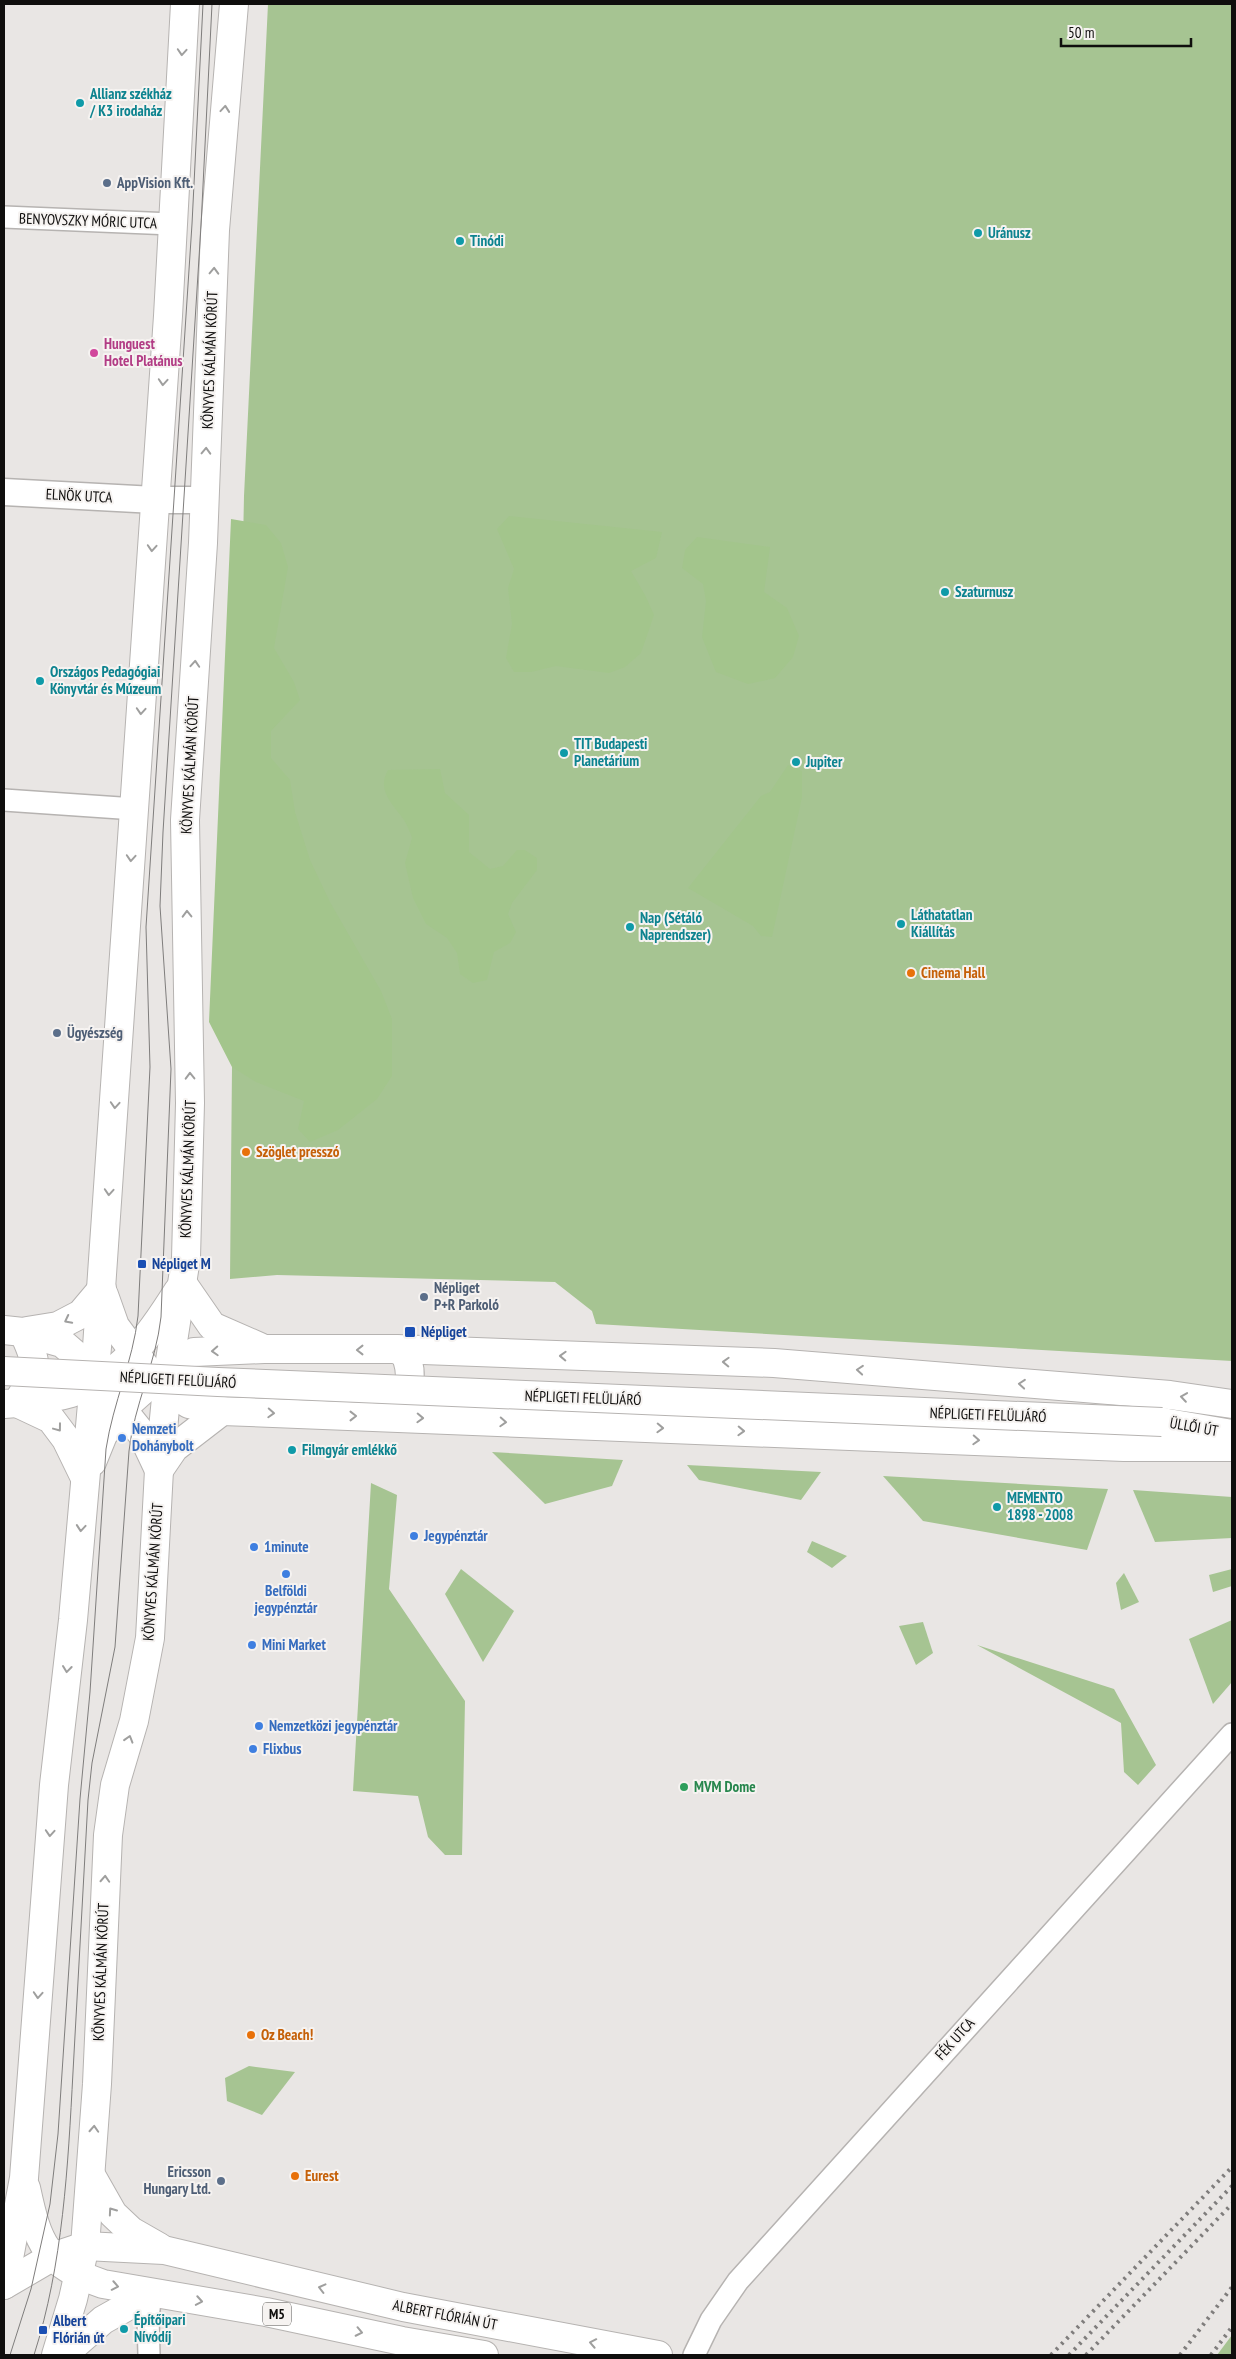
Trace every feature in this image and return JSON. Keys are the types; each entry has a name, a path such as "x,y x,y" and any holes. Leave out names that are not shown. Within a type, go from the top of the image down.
{"main road":[{"path":"4,2285 24,2178 54,1785 73,1620 96,1379 155,500 185,4"},
{"name":"KÖNYVES KÁLMÁN KÖRÚT","path":"56,2355 79,2276 85,2246 92,2177 108,1835 115,1786 134,1721 150,1638 164,1379 183,1284 190,1103 185,820 204,500 216,230 234,4"},
{"path":"11,1403 71,1393 120,1366 157,1323 183,1284 212,1326 264,1349"},
{"path":"13,1331 58,1326 81,1314 102,1289"},
{"path":"102,1289 115,1326 134,1352 189,1404 222,1411 321,1416 385,1416 1124,1447 1232,1447"},
{"path":"13,1331 62,1343 84,1362 96,1379 123,1408 142,1434 159,1470"},
{"path":"11,1403 31,1381 35,1356 13,1331"},
{"path":"85,1479 103,1435 123,1408 164,1379 194,1352 264,1349 396,1349 774,1364 1160,1395 1232,1404"},
{"path":"385,1416 404,1395 410,1380 411,1367 405,1354 396,1349"},
{"path":"321,1416 304,1387 305,1371 312,1356 325,1350"},
{"name":"NÉPLIGETI FELÜLJÁRÓ","path":"4,1371 218,1382 1162,1422"},
{"path":"11,1403 51,1419 66,1439 85,1479"},
{"path":"159,1470 174,1448 222,1411"},
{"name":"ÜLLŐI ÚT","path":"1162,1422 1232,1422"},
{"name":"ÜLLŐI ÚT","path":"1162,1422 1232,1434"},
{"name":"M5","path":"92,2177 119,2220 131,2232 164,2250"},
{"name":"M5","path":"24,2178 32,2219 40,2240 52,2257 79,2276 103,2284 266,2312 402,2341 484,2355"},
{"path":"4,2285 52,2257 85,2246"},
{"name":"ALBERT FLÓRIÁN ÚT","path":"85,2246 164,2250 403,2307 658,2355"},
{"path":"62,2355 103,2320 151,2293"}],"street":[{"name":"BENYOVSZKY MÓRIC UTCA","path":"4,217 172,224"},
{"name":"ELNÖK UTCA","path":"4,492 155,500 204,500"},
{"path":"4,800 134,810"},
{"name":"FÉK UTCA","path":"694,2355 711,2320 738,2281 1232,1734"},
{"path":"149,2355 148,2318 151,2293"}],"green space":[{"name":"Népliget","path":"268,4 1232,4 1232,1361 596,1324 592,1311 555,1282 277,1275 230,1279 232,1067 244,496"},
{"path":"509,516 662,532 656,558 631,571 654,615 641,653 625,667 609,673 556,666 531,672 514,672 506,658 512,624 508,588 514,569 497,529"},
{"path":"231,519 266,525 281,543 288,567 274,648 294,682 300,700 271,731 271,758 290,780 295,812 310,860 330,902 381,991 392,1019 392,1076 377,1099 338,1130 310,1142 298,1129 304,1101 256,1082 232,1067 209,1022"},
{"path":"697,537 770,547 764,592 787,608 799,636 793,657 775,678 748,684 716,672 702,637 706,601 703,584 682,568 685,550"},
{"path":"788,765 802,771 802,797 772,937 761,936 753,926 688,888 761,796 770,792"},
{"path":"440,769 445,793 469,815 469,852 490,869 503,866 517,850 525,850 537,858 537,870 512,903 508,914 516,932 510,943 494,952 487,980 473,983 460,974 457,953 447,938 426,924 413,898 405,863 412,838 404,820 387,797 385,791 384,784 388,770"},
{"path":"492,1452 623,1460 612,1486 545,1504"},
{"path":"687,1465 821,1472 801,1500 699,1480"},
{"path":"883,1476 1108,1489 1087,1550 923,1521"},
{"path":"371,1483 397,1495 389,1589 465,1701 462,1855 445,1855 428,1837 418,1796 353,1791"},
{"path":"1133,1490 1232,1497 1232,1538 1155,1542"},
{"path":"812,1541 847,1556 832,1568 807,1552"},
{"path":"461,1569 514,1611 483,1662 445,1594"},
{"path":"1232,1569 1232,1586 1213,1592 1209,1575"},
{"path":"1124,1573 1139,1602 1121,1610 1116,1583"},
{"path":"1232,1620 1232,1682 1213,1704 1189,1639"},
{"path":"923,1622 933,1653 916,1665 899,1626"},
{"path":"977,1645 1114,1689 1156,1765 1138,1785 1124,1772 1121,1723"},
{"path":"249,2066 295,2072 262,2115 227,2101 225,2078"},
{"path":"1232,2335 1232,2355 1217,2355"}],"tram line":[{"path":"10,2355 31,2289 50,2204 58,2134 106,1449 113,1415 132,1349 138,1316 150,1067 146,927 192,224 203,4"},
{"path":"34,2355 52,2286 66,2179 88,1800 92,1763 115,1647 129,1451 135,1417 155,1351 161,1317 171,1069 160,906 201,226 212,4"}],"railway":[{"path":"1051,2355 1232,2167"},
{"path":"1069,2355 1232,2186"},
{"path":"1086,2355 1232,2204"},
{"path":"1180,2355 1232,2287"},
{"path":"1211,2355 1232,2327"}],"place":[{"name":"Allianz székház / K3 irodaház","path":"80,103"},
{"name":"AppVision Kft.","path":"107,183"},
{"name":"Uránusz","path":"978,233"},
{"name":"Tinódi","path":"460,241"},
{"name":"Hunguest Hotel Platánus","path":"94,353"},
{"name":"Szaturnusz","path":"945,592"},
{"name":"Országos Pedagógiai Könyvtár és Múzeum","path":"40,681"},
{"name":"TIT Budapesti Planetárium","path":"564,753"},
{"name":"Jupiter","path":"796,762"},
{"name":"Láthatatlan Kiállítás","path":"901,924"},
{"name":"Nap (Sétáló Naprendszer)","path":"630,927"},
{"name":"Cinema Hall","path":"911,973"},
{"name":"Ügyészség","path":"57,1033"},
{"name":"Szöglet presszó","path":"246,1152"},
{"name":"Népliget M","path":"142,1264"},
{"name":"Népliget P+R Parkoló","path":"424,1297"},
{"name":"Népliget","path":"410,1332"},
{"name":"Nemzeti Dohánybolt","path":"122,1438"},
{"name":"Filmgyár emlékkő","path":"292,1450"},
{"name":"MEMENTO 1898 - 2008","path":"997,1507"},
{"name":"Jegypénztár","path":"414,1536"},
{"name":"1minute","path":"254,1547"},
{"name":"Belföldi jegypénztár","path":"286,1574"},
{"name":"Mini Market","path":"252,1645"},
{"name":"Nemzetközi jegypénztár","path":"259,1726"},
{"name":"Flixbus","path":"253,1749"},
{"name":"MVM Dome","path":"684,1787"},
{"name":"Oz Beach!","path":"251,2035"},
{"name":"Eurest","path":"295,2176"},
{"name":"Ericsson Hungary Ltd.","path":"221,2181"},
{"name":"Építőipari Nívódíj","path":"124,2329"},
{"name":"Albert Flórián út","path":"43,2330"}]}
